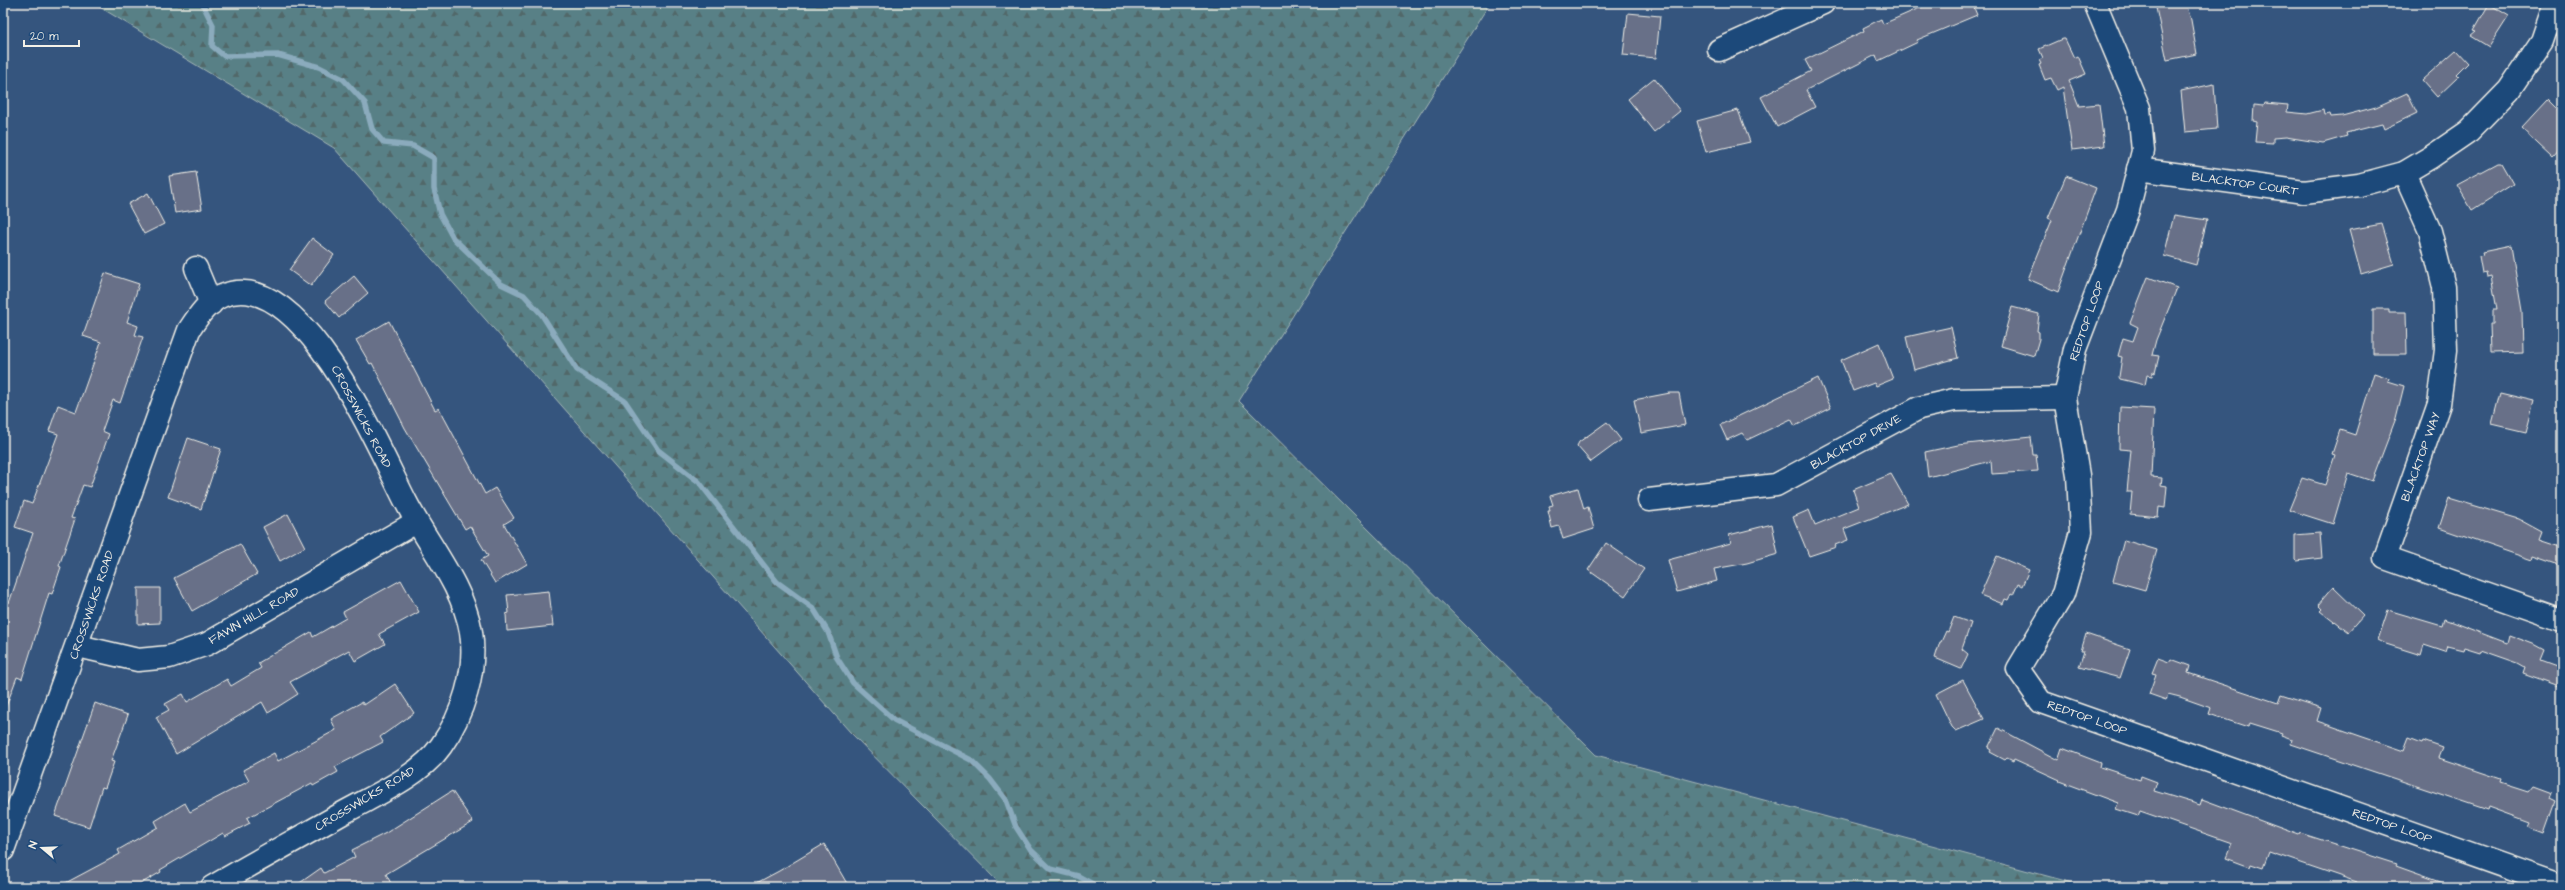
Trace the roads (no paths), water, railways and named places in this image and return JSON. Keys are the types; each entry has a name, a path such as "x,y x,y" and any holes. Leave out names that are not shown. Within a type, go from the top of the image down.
{"street":[{"path":"1719,50 1823,3"},
{"name":"REDTOP LOOP","path":"2095,3 2139,108 2143,151 2128,210 2075,349 2065,398 2078,475 2081,532 2062,594 2018,669 2040,702 2562,886"},
{"name":"BLACKTOP COURT","path":"2138,169 2304,192 2360,185 2404,173 2431,157 2469,131 2509,90 2542,41 2555,3"},
{"name":"BLACKTOP WAY","path":"2404,173 2430,231 2444,287 2446,350 2439,404 2385,558 2562,620"},
{"path":"196,268 211,304"},
{"name":"CROSSWICKS ROAD","path":"3,850 78,646 188,330 202,311 220,296 234,292 253,294 270,300 293,316 310,333 339,373 416,522 463,600 471,634 471,668 464,700 452,729 440,748 420,766 391,786 212,887"},
{"name":"BLACKTOP DRIVE","path":"1649,500 1776,485 1919,408 1954,400 2065,398"},
{"name":"FAWN HILL ROAD","path":"78,646 138,660 169,657 207,644 416,522"}],"waterway":[{"path":"202,3 213,25 212,46 224,56 278,55 319,67 343,79 365,103 372,129 384,143 413,146 434,158 434,189 440,214 453,238 501,284 524,295 542,315 577,370 625,401 658,450 699,482 777,582 813,608 828,632 837,658 853,683 894,720 971,760 990,779 1006,800 1016,827 1031,850 1051,869 1078,876 1098,887"}]}
